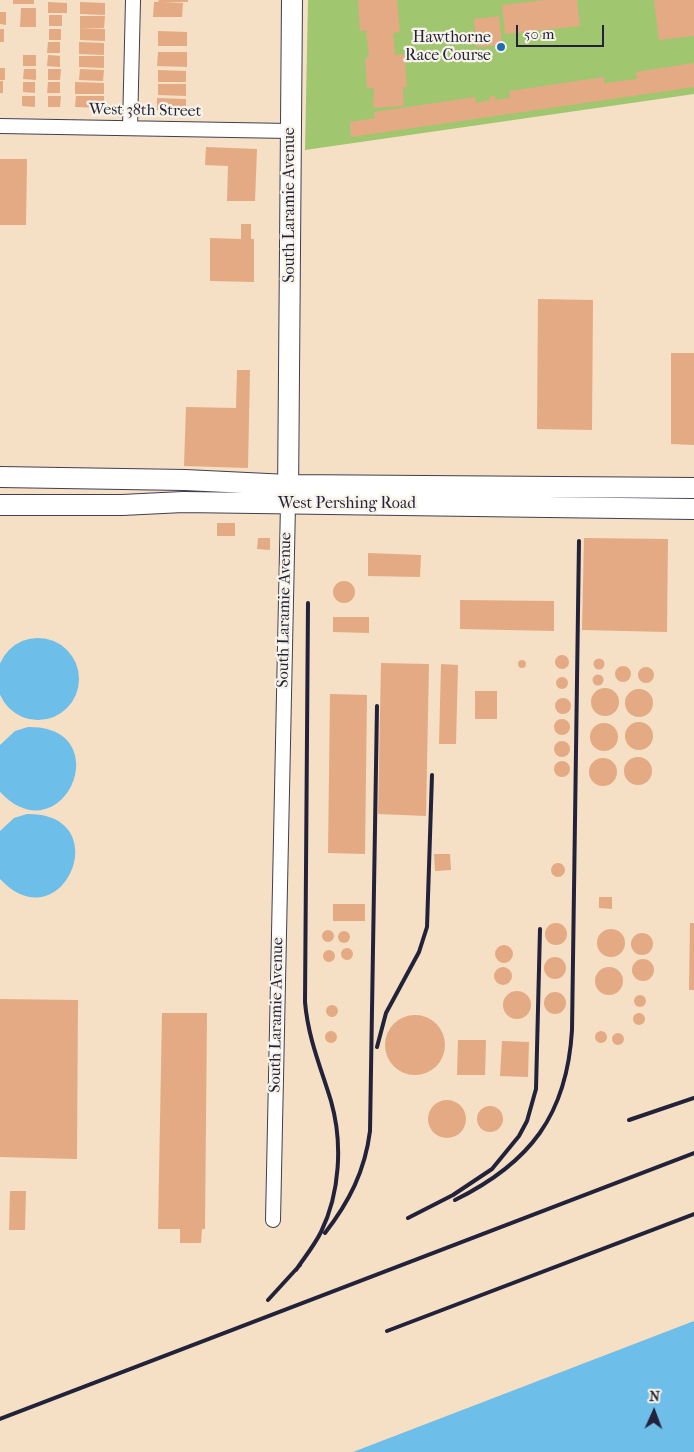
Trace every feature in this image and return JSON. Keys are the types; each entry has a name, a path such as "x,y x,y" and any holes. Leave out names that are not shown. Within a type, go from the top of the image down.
{"main road":[{"name":"South Laramie Avenue","path":"288,494 292,0"},
{"name":"West Pershing Road","path":"0,477 185,480 288,494"},
{"name":"West Pershing Road","path":"0,505 122,505 288,494 441,495 694,488"},
{"name":"West Pershing Road","path":"441,495 694,509"}],"street":[{"path":"130,128 133,0"},
{"name":"West 38th Street","path":"0,126 290,131"},
{"name":"South Laramie Avenue","path":"273,1220 288,494"}],"green space":[{"name":"Hawthorne Race Course","path":"308,0 694,0 694,94 305,150"}],"water":[{"path":"38,638 54,641 67,650 76,663 79,679 76,695 67,708 54,717 38,720 22,717 9,708 0,695 -3,679 0,663 9,650 22,641"},
{"path":"28,727 56,732 71,746 76,765 72,784 61,800 44,810 23,808 0,792 0,745 15,731"},
{"path":"27,814 55,819 70,833 75,852 71,871 60,887 43,897 23,895 0,879 0,831 14,818"},
{"path":"694,1321 694,1452 353,1452"}],"building":[{"path":"13,0 34,0 34,4 13,4"},
{"path":"159,0 188,0 188,2 164,2 183,3 182,17 153,17 154,2"},
{"path":"358,0 397,0 400,32 393,33 395,55 404,54 407,87 403,87 404,106 373,108 374,88 367,88 365,58 369,57 366,30 360,31"},
{"path":"545,0 577,0 580,26 505,34 502,5"},
{"path":"654,0 694,0 694,36 659,40"},
{"path":"48,2 67,3 67,13 48,13"},
{"path":"80,2 105,3 105,15 80,14"},
{"path":"21,8 36,8 36,27 20,27"},
{"path":"0,12 6,12 6,25 0,24"},
{"path":"49,15 62,15 62,26 49,26"},
{"path":"80,16 105,16 104,28 80,28"},
{"path":"499,16 502,45 476,47 474,19"},
{"path":"80,28 105,29 105,41 80,40"},
{"path":"0,29 4,29 4,42 0,42"},
{"path":"49,29 61,29 61,40 49,40"},
{"path":"158,31 187,32 187,46 158,46"},
{"path":"48,42 60,42 60,53 47,53"},
{"path":"79,42 104,43 104,55 79,54"},
{"path":"158,52 187,52 187,67 157,66"},
{"path":"23,55 36,55 36,66 23,66"},
{"path":"48,55 60,56 60,67 47,66"},
{"path":"79,56 104,56 104,68 79,67"},
{"path":"694,63 694,87 351,137 350,122 375,118 374,112 475,97 476,103 490,100 490,96 495,96 495,100 510,98 509,91 604,77 604,83 637,79 636,72"},
{"path":"0,68 5,68 5,80 0,80"},
{"path":"24,69 36,69 36,80 23,79"},
{"path":"48,69 61,69 60,80 48,80"},
{"path":"80,69 104,70 103,81 79,80"},
{"path":"158,70 186,71 186,82 158,82"},
{"path":"0,81 3,81 3,93 0,93"},
{"path":"23,82 35,82 35,93 23,92"},
{"path":"48,82 60,82 60,93 47,93"},
{"path":"75,82 104,83 104,94 75,94"},
{"path":"158,84 186,84 186,96 158,95"},
{"path":"22,96 35,96 35,107 22,106"},
{"path":"48,96 61,96 60,107 48,107"},
{"path":"76,96 104,96 104,108 75,107"},
{"path":"157,98 186,99 186,110 157,110"},
{"path":"206,147 257,149 255,201 227,201 228,166 205,165"},
{"path":"0,159 27,159 26,225 0,225"},
{"path":"241,224 251,224 251,239 254,239 254,282 210,281 210,238 241,239"},
{"path":"538,299 593,300 592,430 537,429"},
{"path":"671,353 694,353 694,445 671,444"},
{"path":"237,370 250,370 248,468 184,466 186,407 236,408"},
{"path":"217,523 235,523 235,536 217,536"},
{"path":"258,538 270,538 270,550 257,549"},
{"path":"584,538 668,539 667,632 582,630"},
{"path":"368,553 421,555 420,577 368,576"},
{"path":"344,581 352,584 355,592 352,600 344,603 336,600 333,592 336,584"},
{"path":"460,600 554,601 554,631 460,629"},
{"path":"333,617 369,617 369,633 333,632"},
{"path":"562,655 567,657 569,662 567,667 562,669 557,667 555,662 557,657"},
{"path":"597,659 601,659 604,664 603,668 597,669 594,666 594,662"},
{"path":"522,660 526,664 522,668 518,664"},
{"path":"381,663 429,664 426,816 378,814"},
{"path":"441,664 458,665 456,744 439,744"},
{"path":"623,666 629,668 631,674 629,680 623,682 617,680 615,674 617,668"},
{"path":"646,667 652,669 654,675 652,681 646,683 640,681 638,675 640,669"},
{"path":"596,675 600,675 603,680 602,684 596,685 593,682 593,678"},
{"path":"564,677 567,678 567,688 560,689 557,688 556,681 557,678"},
{"path":"605,688 615,692 619,702 615,712 605,716 595,712 591,702 595,692"},
{"path":"639,689 649,693 653,703 649,713 639,717 629,713 625,703 629,693"},
{"path":"475,691 497,691 497,719 475,719"},
{"path":"330,694 367,695 365,854 328,853"},
{"path":"563,698 571,706 563,714 555,706"},
{"path":"562,719 570,727 562,735 554,727"},
{"path":"639,722 649,726 653,736 649,746 639,750 629,746 625,736 629,726"},
{"path":"604,723 614,727 618,737 614,747 604,751 594,747 590,737 594,727"},
{"path":"562,741 570,749 562,757 554,749"},
{"path":"638,757 648,761 652,771 648,781 638,785 628,781 624,771 628,761"},
{"path":"603,758 613,762 617,772 613,782 603,786 593,782 589,772 593,762"},
{"path":"562,761 570,769 562,777 554,769"},
{"path":"434,854 450,854 451,870 435,871"},
{"path":"555,863 561,863 565,870 561,877 555,877 551,873 551,867"},
{"path":"599,897 612,897 612,909 599,908"},
{"path":"333,904 365,904 365,921 333,921"},
{"path":"556,923 564,926 567,934 564,942 556,945 548,942 545,934 548,926"},
{"path":"690,923 694,923 694,990 689,990"},
{"path":"611,929 621,933 625,943 621,953 611,957 601,953 597,943 601,933"},
{"path":"330,930 333,931 333,941 326,942 323,941 322,934 323,931"},
{"path":"346,931 349,932 349,942 342,943 339,942 338,935 339,932"},
{"path":"642,933 650,936 653,944 650,952 642,955 634,952 631,944 634,936"},
{"path":"500,945 508,945 513,950 511,961 500,963 495,958 495,950"},
{"path":"349,948 352,949 352,959 345,960 342,959 341,952 342,949"},
{"path":"331,950 334,951 334,961 327,962 324,961 323,954 324,951"},
{"path":"555,957 563,960 566,968 563,976 555,979 547,976 544,968 547,960"},
{"path":"643,959 651,962 654,970 651,978 643,981 635,978 632,970 635,962"},
{"path":"499,967 507,967 512,972 510,983 499,985 494,980 494,972"},
{"path":"609,967 619,971 623,981 619,991 609,995 599,991 595,981 599,971"},
{"path":"517,991 527,995 531,1005 527,1015 517,1019 507,1015 503,1005 507,995"},
{"path":"555,992 563,995 566,1003 563,1011 555,1014 547,1011 544,1003 547,995"},
{"path":"642,995 645,996 645,1006 638,1007 635,1006 634,999 635,996"},
{"path":"0,999 78,1000 77,1159 0,1157"},
{"path":"334,1005 337,1006 337,1016 330,1017 327,1016 326,1009 327,1006"},
{"path":"162,1013 207,1013 205,1229 202,1229 201,1243 180,1243 180,1229 158,1229"},
{"path":"641,1013 644,1014 644,1024 637,1025 634,1024 633,1017 634,1014"},
{"path":"409,1015 421,1015 432,1020 440,1028 445,1039 443,1057 432,1070 421,1075 409,1075 398,1070 390,1062 385,1051 385,1039 390,1028 398,1020"},
{"path":"333,1031 336,1032 336,1042 329,1043 326,1042 325,1035 326,1032"},
{"path":"603,1031 606,1032 606,1042 599,1043 596,1042 595,1035 596,1032"},
{"path":"620,1033 623,1034 623,1044 616,1045 613,1044 612,1037 613,1034"},
{"path":"458,1040 486,1040 485,1075 457,1075"},
{"path":"502,1041 529,1042 528,1077 500,1076"},
{"path":"447,1100 460,1106 466,1119 460,1132 447,1138 434,1132 428,1119 434,1106"},
{"path":"490,1106 499,1110 503,1119 499,1128 490,1132 481,1128 477,1119 481,1110"},
{"path":"10,1191 26,1191 25,1230 9,1230"}],"railway":[{"path":"455,1200 481,1186 504,1170 524,1152 540,1133 553,1111 569,1060 572,1030 579,541"},
{"path":"296,1270 321,1232 332,1201 338,1168 335,1117 312,1040 305,1002 308,603"},
{"path":"325,1233 355,1185 368,1146 370,1131 377,706"},
{"path":"377,1047 386,1013 419,952 427,927 432,775"},
{"path":"408,1218 453,1195 492,1169 519,1136 527,1121 536,1089 540,929"},
{"path":"629,1120 694,1098"},
{"path":"0,1419 694,1153"},
{"path":"387,1331 694,1214"},
{"path":"268,1300 300,1265"}],"place":[{"name":"Hawthorne Race Course","path":"501,47"}]}
